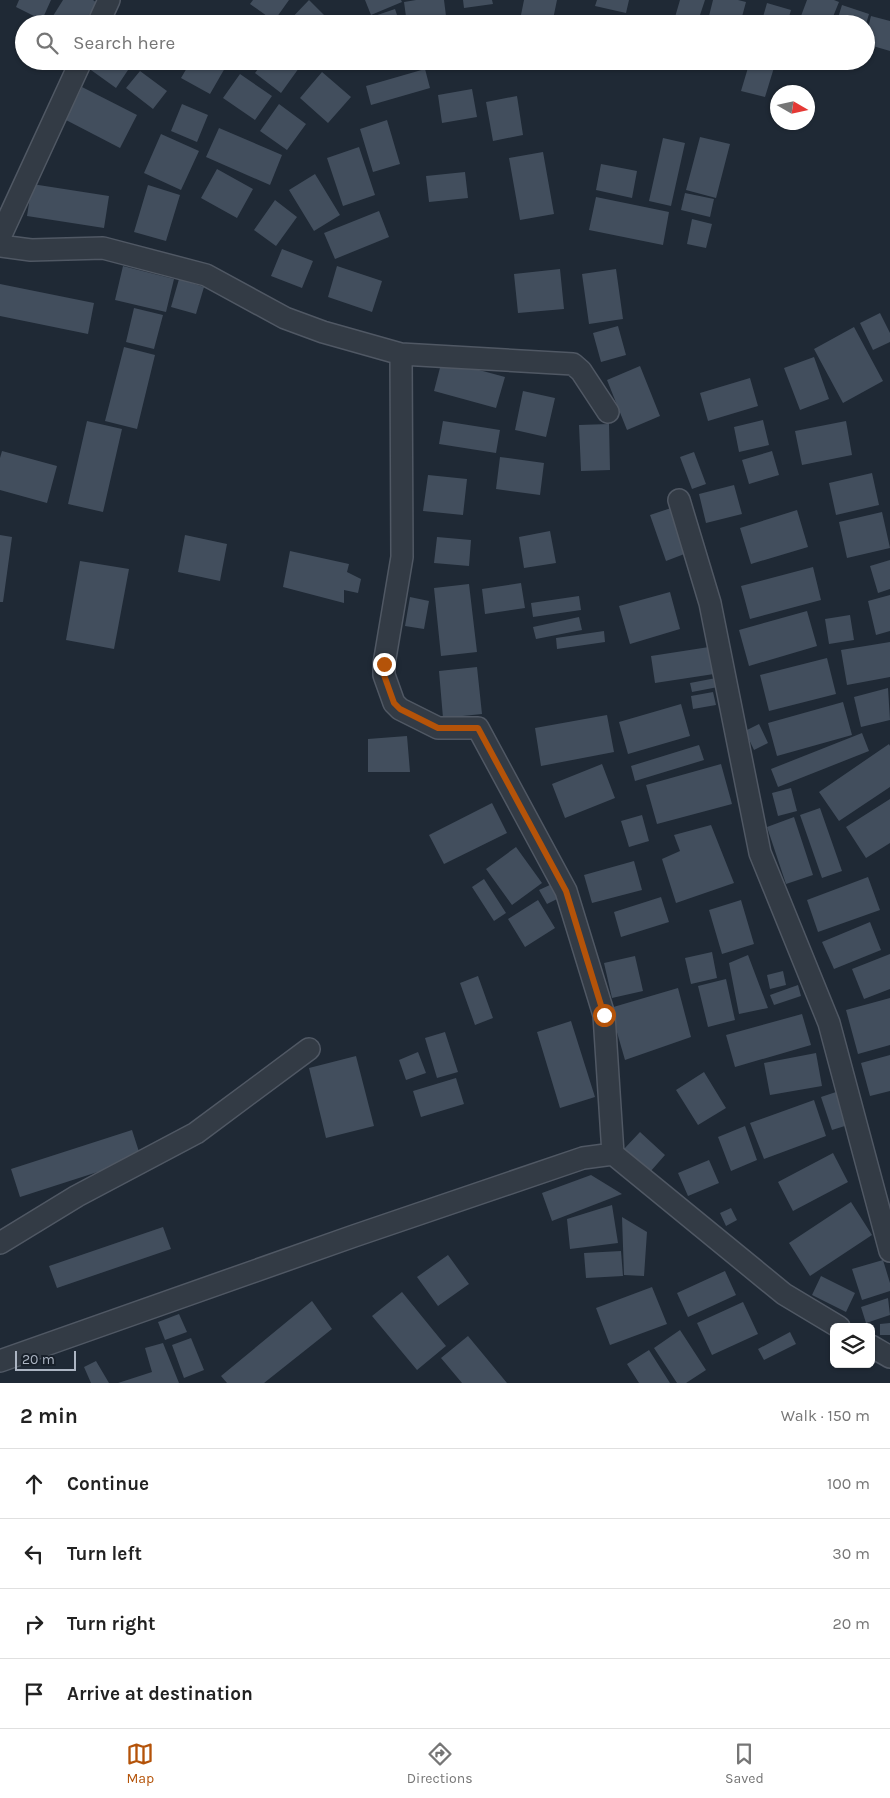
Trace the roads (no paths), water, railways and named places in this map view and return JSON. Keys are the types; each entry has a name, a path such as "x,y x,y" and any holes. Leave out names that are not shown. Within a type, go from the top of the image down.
{"street":[{"path":"102,15 109,0"},
{"path":"0,237 76,70"},
{"path":"0,246 31,250 104,248 206,275 285,318 323,332 401,354 572,364 580,370 608,412"},
{"path":"401,354 402,557 384,664 384,675 394,703 400,709 438,728 478,728 566,891 604,1015 613,1154"},
{"path":"679,500 710,603 760,853 829,1023 890,1251"},
{"path":"0,1243 77,1196 196,1133 309,1049"},
{"path":"0,1361 354,1236 574,1161 613,1154 784,1294 832,1323"},
{"path":"875,1348 890,1357"}]}
